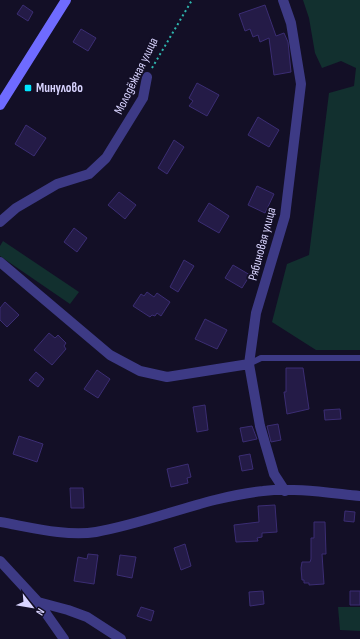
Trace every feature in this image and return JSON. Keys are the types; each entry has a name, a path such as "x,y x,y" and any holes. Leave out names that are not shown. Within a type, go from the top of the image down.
{"main road":[{"path":"0,105 66,0"}],"street":[{"name":"Рябиновая улица","path":"283,0 291,23 301,84 284,216 256,313 248,364 260,426 274,474 284,491"},
{"name":"Молодёжная улица","path":"0,222 16,208 57,184 89,174 106,158 143,98 147,77"},
{"path":"0,262 110,354 140,371 167,377 248,364"},
{"path":"0,522 48,531 95,532 224,498 264,491 318,491 360,496"},
{"path":"0,562 38,602 64,639"},
{"path":"38,602 87,617 121,639"}],"lane":[{"path":"248,364 261,358 360,358"}],"path":[{"name":"Молодёжная улица","path":"147,77 192,0"}],"green space":[{"path":"303,0 360,0 360,350 316,350 272,322 287,264 309,255 329,93 354,86 356,68 341,61 322,68 315,53 309,18"},
{"path":"3,241 79,292 70,304 0,256 0,246"},
{"path":"338,607 360,607 360,631 340,630"}],"building":[{"path":"23,5 33,12 28,21 17,14"},
{"path":"265,5 276,36 284,33 288,42 291,72 274,75 269,38 260,42 258,35 253,37 250,29 245,31 239,14"},
{"path":"81,29 96,38 88,51 73,42"},
{"path":"197,83 219,95 207,116 189,106 193,101 189,98"},
{"path":"258,117 279,130 269,147 248,135"},
{"path":"26,125 46,138 34,156 15,144"},
{"path":"174,140 184,147 167,174 158,168"},
{"path":"257,186 274,194 265,213 248,205"},
{"path":"119,192 136,205 125,219 108,205"},
{"path":"209,203 229,216 219,233 198,221"},
{"path":"74,228 87,238 77,252 64,242"},
{"path":"184,260 194,266 178,292 170,287"},
{"path":"233,265 250,275 242,288 225,278"},
{"path":"147,292 154,297 157,293 170,302 161,316 157,313 155,316 152,315 150,317 133,306 141,294 144,296"},
{"path":"5,302 19,315 7,327 0,320 0,308"},
{"path":"205,319 227,330 217,349 195,339"},
{"path":"49,333 55,338 58,335 66,343 64,346 66,349 52,365 34,350"},
{"path":"286,368 303,368 309,409 287,414 284,392 286,392"},
{"path":"97,370 110,379 98,398 84,389"},
{"path":"36,372 44,379 38,387 29,380"},
{"path":"205,405 208,430 197,432 193,407"},
{"path":"340,409 341,419 325,420 324,410"},
{"path":"278,424 281,440 271,442 267,426"},
{"path":"252,426 257,439 243,442 240,428"},
{"path":"19,436 43,444 37,462 13,454"},
{"path":"250,454 253,469 242,471 239,456"},
{"path":"188,464 191,477 187,478 188,483 171,487 167,469"},
{"path":"70,488 83,488 84,508 71,508"},
{"path":"275,505 277,532 262,533 262,537 257,538 258,541 236,542 234,525 259,522 258,506"},
{"path":"345,511 355,512 354,522 344,521"},
{"path":"314,522 325,522 326,554 322,554 324,584 309,585 309,583 304,583 304,580 302,580 301,568 302,562 310,562 311,559 311,538 314,538"},
{"path":"185,544 191,566 181,570 174,548"},
{"path":"88,554 98,555 94,584 74,581 78,557 87,559"},
{"path":"120,555 136,557 132,578 117,575"},
{"path":"263,591 264,604 250,606 249,592"},
{"path":"350,591 360,591 360,605 350,605"},
{"path":"141,607 154,611 151,621 137,616"}],"place":[{"name":"Минулово","path":"28,88"}]}
